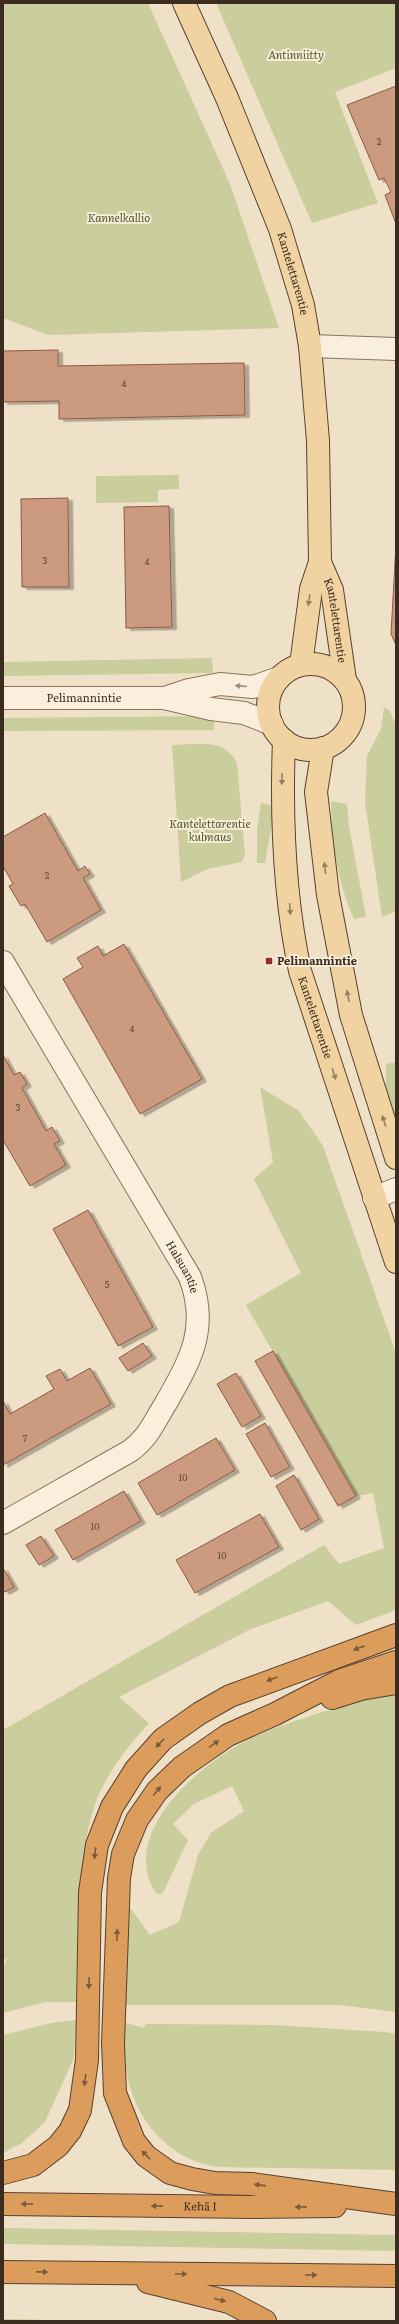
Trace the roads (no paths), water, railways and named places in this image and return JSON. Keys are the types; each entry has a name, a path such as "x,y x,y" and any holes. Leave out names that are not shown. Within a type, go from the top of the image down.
{"highway":[{"path":"3,2173 33,2165 58,2146 70,2131 80,2110 87,2060 90,1892 96,1845 112,1807 136,1769 163,1739 200,1713 230,1696 396,1635"},
{"path":"396,1662 339,1680 275,1714 228,1735 182,1767 157,1791 137,1820 123,1854 119,1878 113,2044 115,2093 134,2141 146,2156 170,2173 215,2183 252,2184 396,2205"},
{"path":"275,1714 361,1690 396,1683"},
{"name":"Kehä I","path":"3,2204 252,2207 396,2205"},
{"path":"3,2272 396,2276"},
{"path":"114,2274 229,2302 265,2321"}],"main road":[{"name":"Kantelettarentie","path":"184,3 227,98 280,229 303,305 310,346 318,441 320,562 311,589 300,665"},
{"name":"Kantelettarentie","path":"320,562 332,590 345,680"},
{"path":"313,664 325,666 336,672 345,680 353,700 352,720 346,732 336,742 324,748 303,749 278,732 268,713 268,700 272,689 279,678 289,670 300,665 313,664"},
{"name":"Kantelettarentie","path":"278,732 291,924 300,971 374,1198 391,1232 396,1262"},
{"path":"324,748 316,792 328,895 351,1015 396,1158"}],"street":[{"path":"310,346 396,349"},
{"name":"Pelimannintie","path":"164,698 189,690 220,684 253,687 279,678"},
{"name":"Pelimannintie","path":"3,698 164,698 211,709 244,713 278,732"},
{"name":"Halsuantie","path":"3,1523 130,1451 144,1440 190,1361 198,1331 199,1313 196,1294 190,1277 4,965"},
{"path":"374,1198 396,1189"}],"place":[{"name":"Pelimannintie","path":"269,961"}],"park label":[{"name":"Antinniitty","path":"296,55"},
{"name":"Kannelkallio","path":"119,218"},
{"name":"Kantelettarentie kulmaus","path":"210,830"}]}
